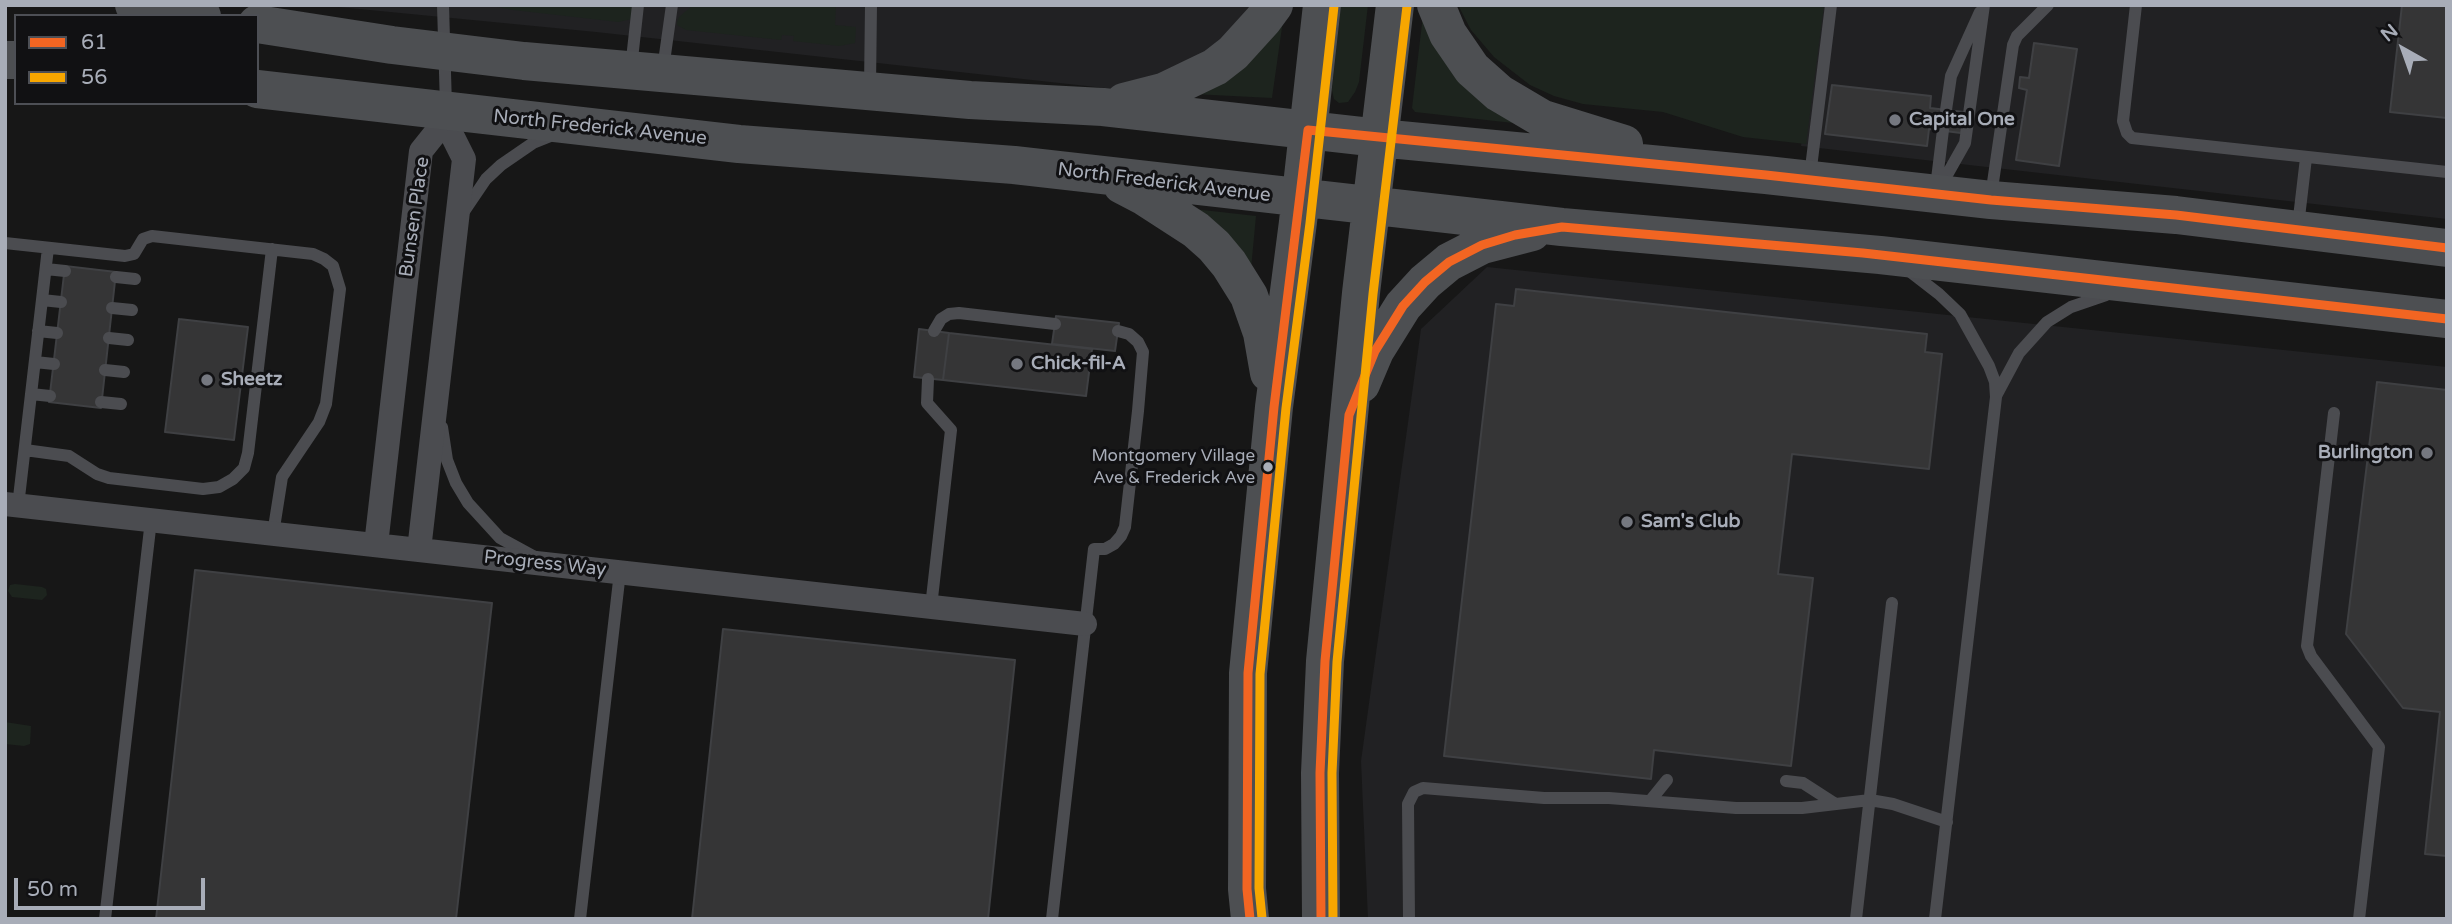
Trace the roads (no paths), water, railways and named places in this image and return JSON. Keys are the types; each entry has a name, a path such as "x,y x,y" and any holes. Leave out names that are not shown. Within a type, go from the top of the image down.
{"main road":[{"path":"134,5 190,14"},
{"path":"1103,107 1163,92 1215,67 1233,53 1274,5"},
{"path":"1250,919 1247,889 1248,673 1274,407 1322,5"},
{"path":"1321,919 1320,773 1325,661 1371,206 1395,5"},
{"path":"1436,5 1448,34 1472,69 1499,93 1543,119 1612,142 1766,175"},
{"path":"259,24 392,46 524,61 970,100 1103,107 1991,200 2176,215 2447,247"},
{"name":"North Frederick Avenue","path":"259,89 446,116 578,125 739,144 1014,165 1562,228 1880,255 2447,319"},
{"path":"1104,177 1145,197 1196,230 1229,264 1249,296 1262,333 1274,407"},
{"path":"1349,415 1375,351 1403,306 1425,282 1449,262 1482,245 1515,235 1562,228"}],"street":[{"name":"Bunsen Place","path":"419,550 464,159 446,116"},
{"name":"Bunsen Place","path":"376,545 421,152 446,116"},
{"name":"Progress Way","path":"12,505 1086,624"}],"lane":[{"path":"443,5 446,116"},
{"path":"638,5 647,71"},
{"path":"647,71 672,5"},
{"path":"870,91 871,5"},
{"path":"1809,180 1831,5"},
{"path":"1946,110 1951,76 1983,5"},
{"path":"1936,194 1965,143 1983,5"},
{"path":"1991,200 2013,45 2017,36 2048,5"},
{"path":"2136,5 2123,121 2132,138 2447,172"},
{"path":"456,229 471,198 486,178 501,165 533,144 578,125"},
{"path":"1936,194 1943,130"},
{"path":"2298,230 2306,158"},
{"path":"5,243 130,256 143,239 152,236 313,254 324,258 333,267 340,289 326,404 319,422 282,477 273,534"},
{"path":"12,505 25,450 48,248"},
{"path":"25,450 69,456 97,474 109,478 203,489 219,486 233,479 244,468 248,453 272,249"},
{"path":"1880,255 1913,273 1960,314 1995,382 1996,397 1935,919"},
{"path":"46,269 65,271"},
{"path":"116,277 135,279"},
{"path":"1996,397 2019,353 2047,322 2089,299 2152,286"},
{"path":"42,300 61,302"},
{"path":"112,308 132,310"},
{"path":"934,331 942,319 949,314 959,313 1055,324"},
{"path":"38,331 57,333"},
{"path":"1052,919 1094,549 1114,544 1125,527 1143,352 1138,342 1129,334 1118,331"},
{"path":"108,338 128,341"},
{"path":"35,362 54,364"},
{"path":"105,370 124,372"},
{"path":"928,379 927,403 951,430 931,607"},
{"path":"437,390 447,460 468,503 500,538 556,565"},
{"path":"31,394 50,396"},
{"path":"102,402 121,404"},
{"path":"2334,413 2307,646 2314,660 2379,747 2359,919"},
{"path":"105,919 151,520"},
{"path":"580,919 620,572"},
{"path":"1856,919 1892,603"},
{"path":"1650,801 1667,780"},
{"path":"1786,781 1803,783 1834,803"},
{"path":"1409,919 1408,804 1416,790 1426,788 1532,797 1609,798 1736,808 1802,808 1870,800 1893,804 1947,822"}],"place":[{"name":"Capital One","path":"1895,120"},
{"name":"Chick-fil-A","path":"1017,364"},
{"name":"Sheetz","path":"207,380"},
{"name":"Burlington","path":"2427,453"},
{"name":"Montgomery Village Ave & Frederick Ave","path":"1268,467"},
{"name":"Sam's Club","path":"1627,522"}]}
